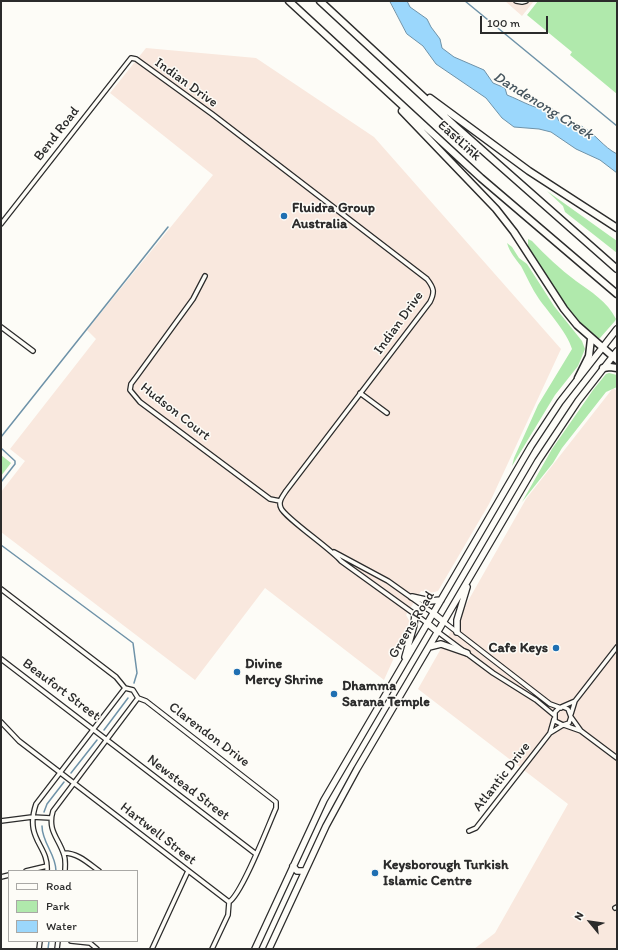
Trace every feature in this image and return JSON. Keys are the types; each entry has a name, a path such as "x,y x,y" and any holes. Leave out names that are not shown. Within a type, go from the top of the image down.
{"highway":[{"path":"284,1 308,19"},
{"name":"EastLink","path":"289,1 511,204 617,294"},
{"name":"EastLink","path":"320,1 404,80 617,269"},
{"path":"352,60 496,209 520,242 564,309 591,339 615,358"},
{"path":"404,80 529,172 617,228"},
{"path":"578,378 589,356 591,339"},
{"path":"603,368 610,366 617,368"}],"main road":[{"name":"Greens Road","path":"256,949 324,800 427,623 531,446 578,378 617,329"},
{"name":"Greens Road","path":"269,949 342,796 552,439 603,368 615,358 617,351"},
{"path":"457,632 457,620 473,572"},
{"path":"412,597 430,601 441,600"},
{"path":"402,667 414,625 415,614"},
{"path":"433,614 444,622"},
{"path":"427,623 438,632"},
{"path":"429,647 437,644 446,645 467,653"},
{"path":"293,866 297,871 305,871"}],"street":[{"path":"516,1 524,2"},
{"name":"Bend Road","path":"1,224 131,58"},
{"name":"Indian Drive","path":"131,58 136,59 212,114 426,278 433,286 434,294 430,302 280,501"},
{"name":"Hudson Court","path":"205,276 193,299 137,376 130,390 140,402 270,498 280,501"},
{"path":"1,328 32,352"},
{"path":"360,394 387,413"},
{"path":"280,501 282,512 287,517 331,550 388,581 412,597 433,614"},
{"path":"331,550 341,561 427,623"},
{"name":"Clarendon Drive","path":"1,590 116,677 125,688 133,690 138,698 146,701 274,799 277,804 237,896 229,902 228,915 212,949"},
{"path":"444,622 550,704 568,709 581,731"},
{"path":"438,632 493,673 536,700 554,717 557,723 581,731 617,758"},
{"path":"563,725 569,722 575,701 617,647"},
{"name":"Beaufort Street","path":"1,659 108,740"},
{"path":"47,870 47,866 35,837 32,817 39,799 125,688"},
{"path":"66,870 64,853 51,829 51,818 58,805 138,698"},
{"path":"554,717 557,710 575,701"},
{"name":"Atlantic Drive","path":"550,733 554,717"},
{"name":"Hartwell Street","path":"1,722 19,741 229,902"},
{"name":"Atlantic Drive","path":"469,831 476,828 550,733 563,725"},
{"name":"Newstead Street","path":"108,740 256,854"},
{"path":"1,821 32,817 51,818"},
{"path":"64,853 72,853 78,856 98,870"},
{"path":"30,870 47,866"},
{"path":"152,949 188,871"},
{"path":"80,942 90,943 96,946"}],"shaded area":[{"path":"505,1 534,1 522,16"},
{"path":"146,48 256,58 374,137 561,349 489,504 438,591 431,593 421,591 406,615 410,622 384,680 265,588 195,680 1,532 1,492 25,461 10,449 96,339 87,330 213,175 110,93"},
{"path":"613,388 617,391 617,949 474,949 495,933 568,804 418,689 526,499"}],"green space":[{"path":"538,1 617,1 617,94 570,55 572,52 527,15"},
{"path":"547,191 617,241 617,253 565,212 563,206"},
{"path":"528,239 532,241 564,272 598,297 608,307 616,319 600,338 592,336 582,329 561,301 528,249"},
{"path":"507,243 512,247 519,258 527,264 554,306 582,341 585,349 578,366 555,395 512,466 514,458 538,405 572,349 562,329 536,295 521,266 511,253"},
{"path":"609,373 617,375 617,387 606,392 522,502 552,449 593,390 606,374"},
{"path":"1,455 11,463 1,476"}],"water":[{"path":"390,1 407,1 410,7 427,19 440,39 442,48 454,57 484,70 493,83 505,88 507,95 535,107 553,109 559,121 579,125 591,132 607,148 617,154 617,173 600,160 576,149 551,132 539,129 514,127 502,118 486,98 436,64 423,46 407,34"}],"waterway":[{"name":"Dandenong Creek","path":"465,1 617,126"},
{"path":"1,437 168,227"},
{"path":"1,448 15,461 15,464 1,482"},
{"path":"1,545 133,643 137,673 134,683"},
{"path":"104,730 128,698"},
{"path":"71,773 97,740"},
{"path":"44,812 47,804 64,782"},
{"path":"42,826 44,838 54,859 56,870"},
{"path":"48,949 49,942"}],"place":[{"name":"Fluidra Group Australia","path":"284,216"},
{"name":"Cafe Keys","path":"556,648"},
{"name":"Divine Mercy Shrine","path":"237,672"},
{"name":"Dhamma Sarana Temple","path":"334,694"},
{"name":"Keysborough Turkish Islamic Centre","path":"375,873"}]}
